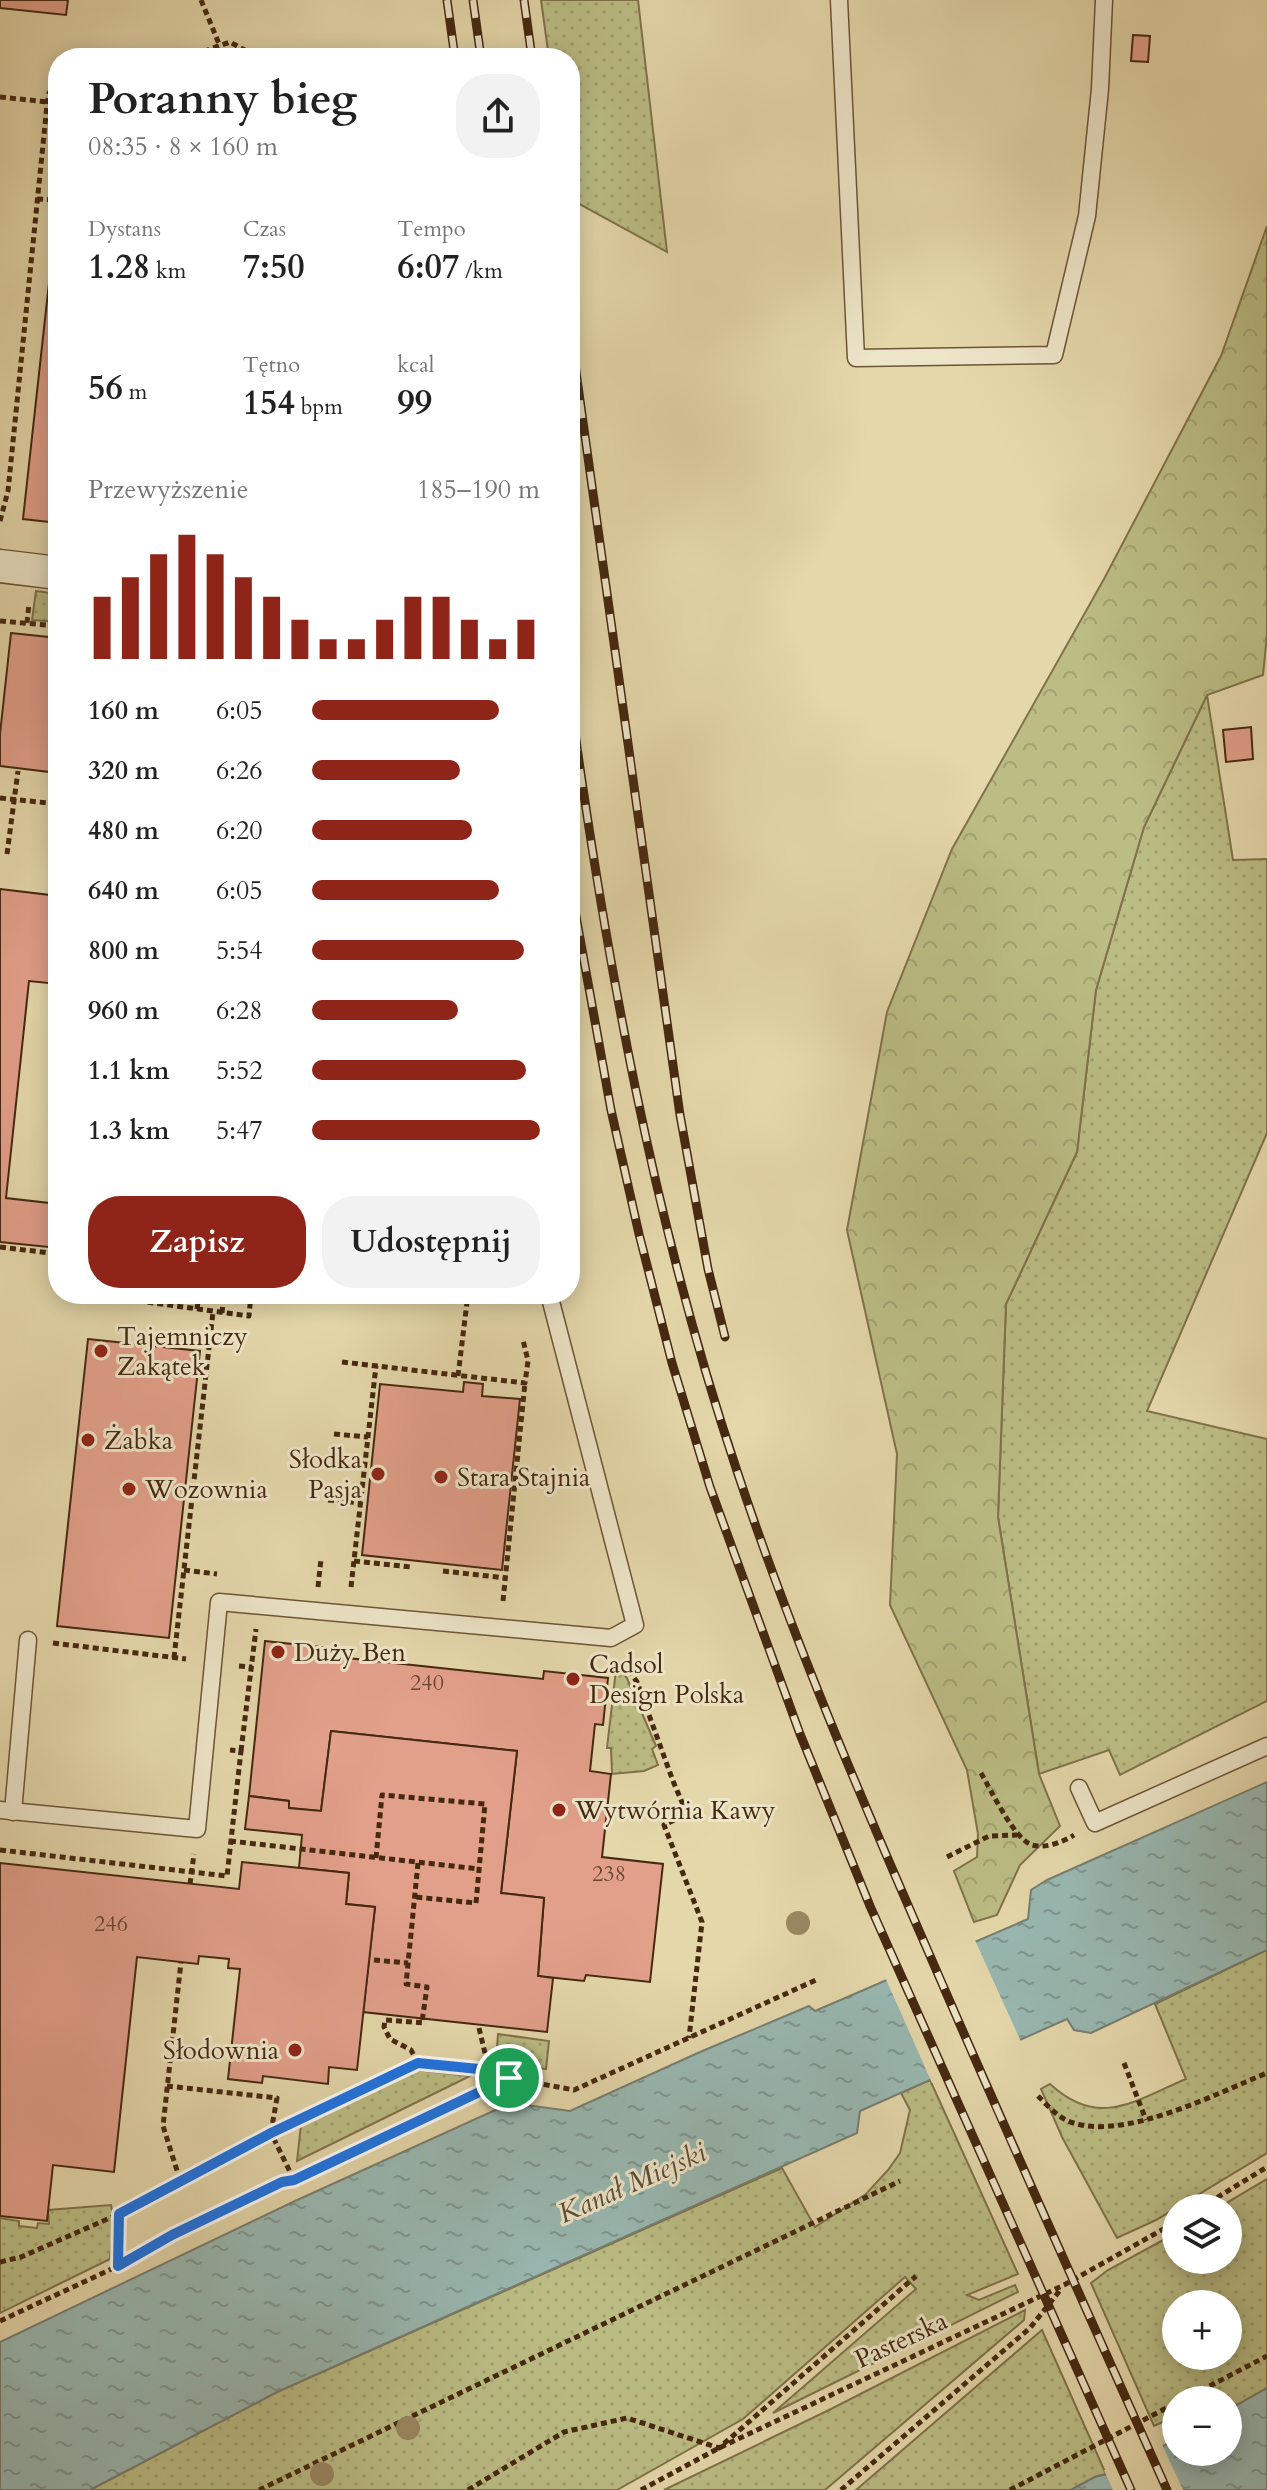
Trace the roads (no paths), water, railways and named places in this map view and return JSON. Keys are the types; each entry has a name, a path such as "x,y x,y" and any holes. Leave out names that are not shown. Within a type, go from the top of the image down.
{"street":[{"path":"0,566 48,572"}],"lane":[{"path":"839,0 856,358 1054,355 1087,216 1100,89 1104,0"},
{"path":"28,1640 6,1811 197,1829 219,1602 611,1638 635,1625 552,1304"},
{"path":"1079,1788 1095,1823 1267,1746"}],"water":[{"name":"Kanał Miejski","path":"1267,1782 1267,1950 1091,2033 1074,2030 1067,2019 860,2111 857,2133 277,2392 90,2490 0,2490 0,2342 295,2201 511,2103 570,2111 809,2006 815,2011 1028,1919 1031,1890 1047,1880"},
{"path":"1267,2388 1267,2490 1071,2490 1095,2477 1116,2472 1162,2447 1162,2466 1242,2466 1242,2402"}],"railway":[{"path":"447,0 454,48"},
{"path":"473,0 480,48"},
{"path":"524,0 531,48"},
{"path":"580,400 680,1115 708,1269 725,1337"},
{"path":"580,768 599,894 657,1185 707,1377 758,1533 853,1777 1167,2490"},
{"path":"580,938 611,1110 639,1234 672,1363 710,1487 800,1734 870,1906 1131,2490"}],"place":[{"name":"Tajemniczy Zakątek","path":"101,1351"},
{"name":"Żabka","path":"88,1440"},
{"name":"Słodka Pasja","path":"378,1474"},
{"name":"Stara Stajnia","path":"441,1477"},
{"name":"Wozownia","path":"129,1489"},
{"name":"Duży Ben","path":"278,1652"},
{"name":"Cadsol Design Polska","path":"573,1679"},
{"name":"Wytwórnia Kawy","path":"559,1810"},
{"name":"Słodownia","path":"295,2050"}]}
